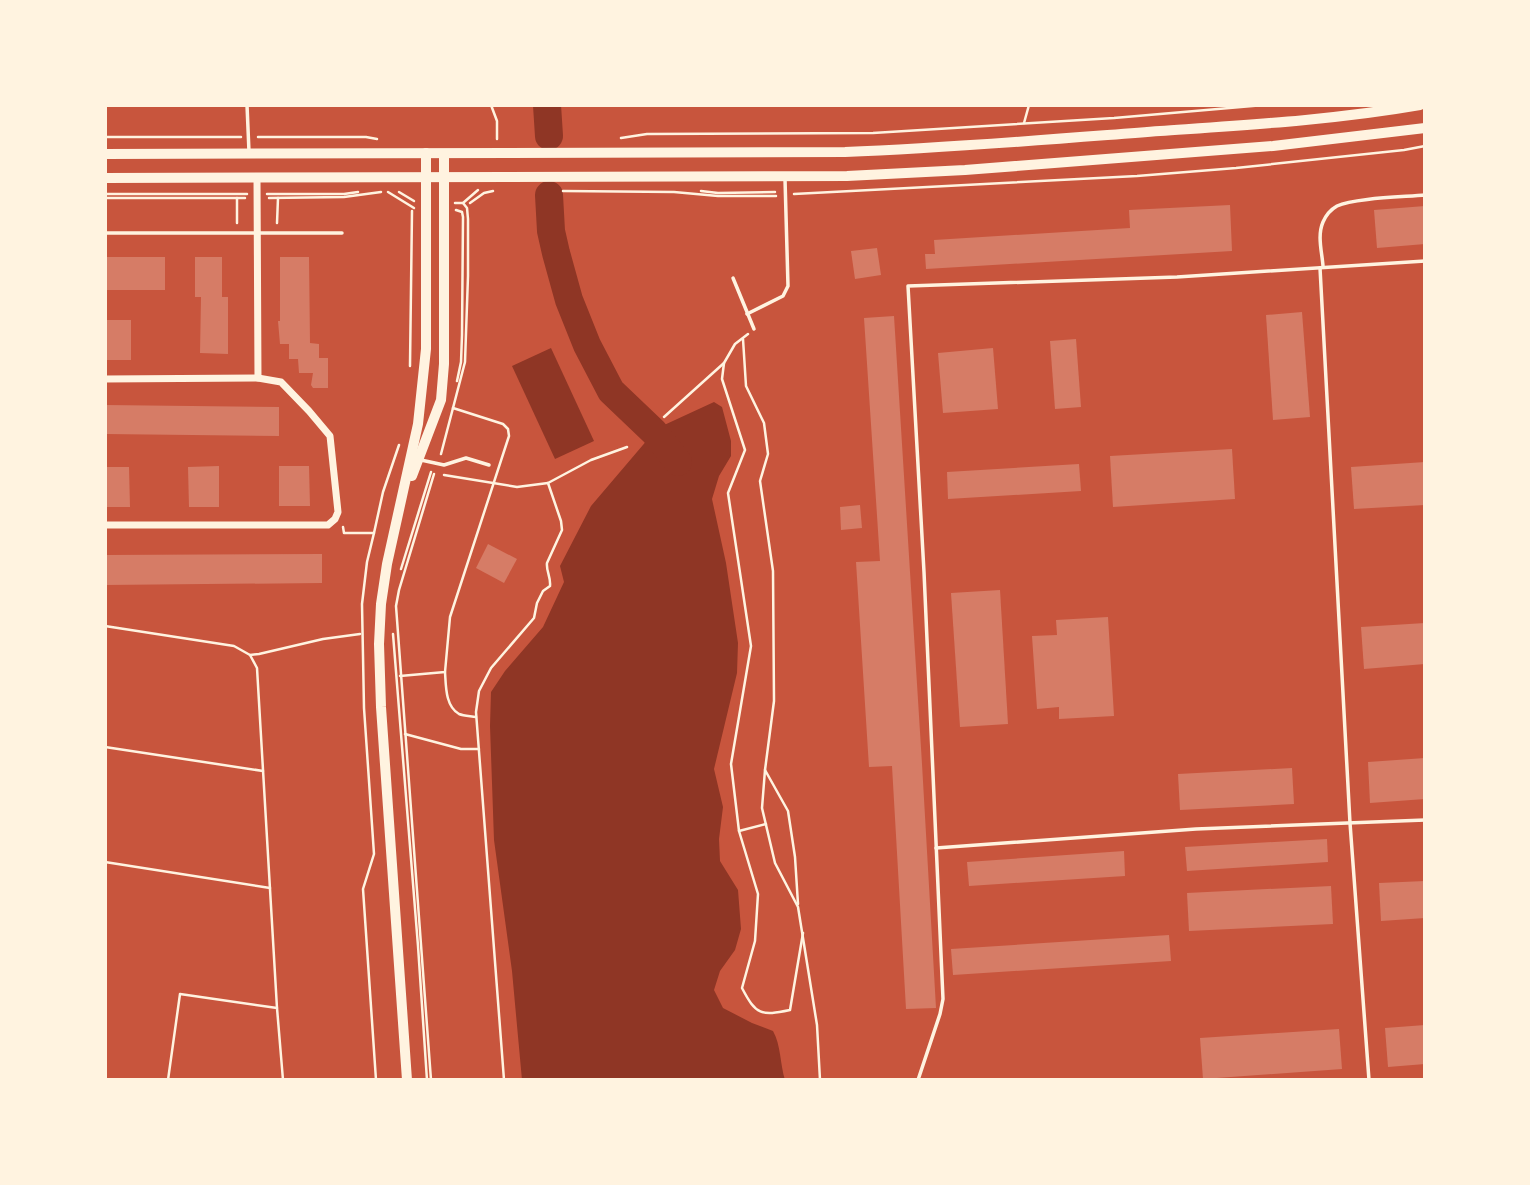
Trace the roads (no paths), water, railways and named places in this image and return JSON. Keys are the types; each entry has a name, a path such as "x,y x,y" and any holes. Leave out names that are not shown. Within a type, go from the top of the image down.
{"main road":[{"path":"105,154 805,152 910,149 1279,122 1420,105"},
{"path":"105,178 785,177 952,171 1260,148 1425,128"}],"street":[{"path":"407,1080 379,665 384,585 418,424 425,364 426,153"},
{"path":"402,501 438,409 444,382 444,154"},
{"path":"257,178 258,378"},
{"path":"105,379 258,378 281,382 330,436 338,512 328,525 105,525"}],"lane":[{"path":"247,105 249,154"},
{"path":"747,314 783,296 788,286 785,177"},
{"path":"1369,1080 1349,823 1320,236 1327,214 1335,207 1354,202 1425,195"},
{"path":"105,233 342,233"},
{"path":"918,1080 943,999 925,586 908,286 1177,276 1425,261"},
{"path":"733,278 754,329"},
{"path":"419,459 444,466 466,458 489,465"},
{"path":"936,848 1196,829 1425,820"}],"waterway":[{"path":"547,105 549,136"},
{"path":"549,195 551,231 556,253 569,300 587,345 611,391 654,432 678,462"}]}
